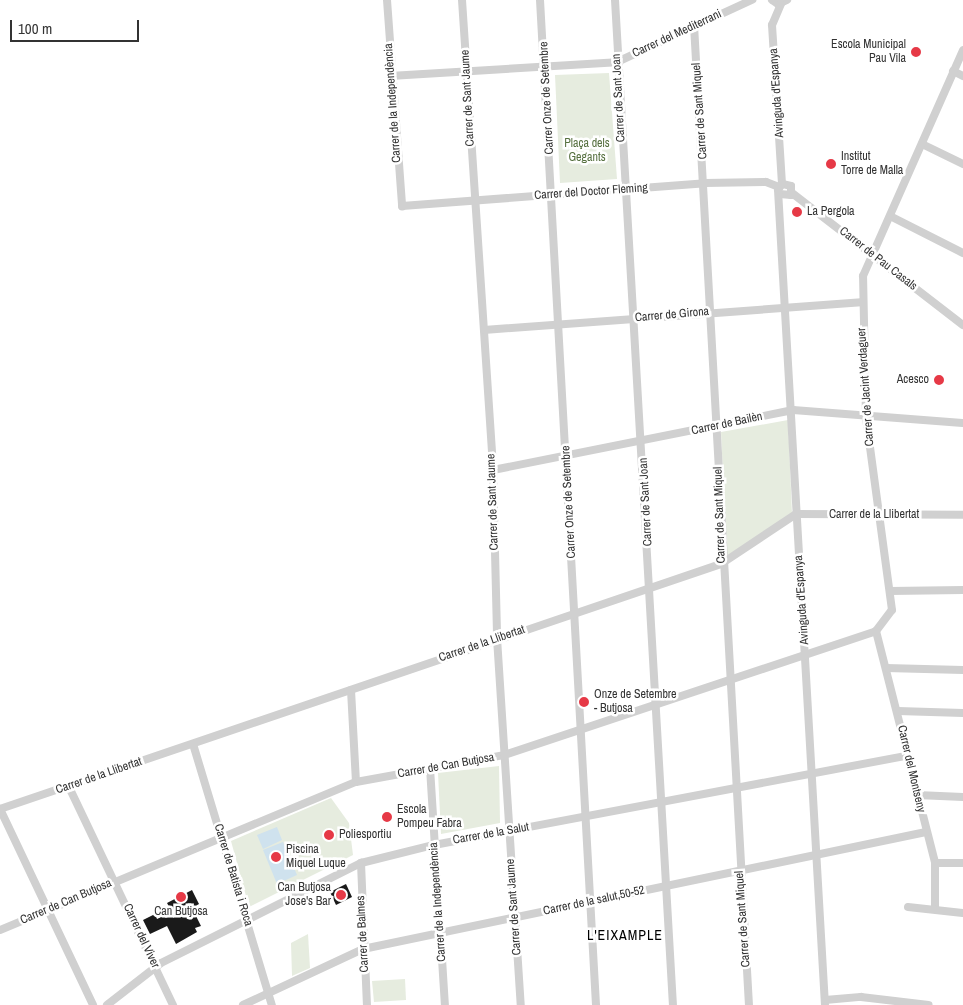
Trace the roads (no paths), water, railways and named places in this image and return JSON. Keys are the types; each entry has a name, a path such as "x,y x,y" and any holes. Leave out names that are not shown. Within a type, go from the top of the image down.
{"street":[{"name":"Carrer de la Independència","path":"387,0 390,76 402,206"},
{"name":"Carrer de Sant Jaume","path":"462,0 493,470 497,638 521,1005"},
{"name":"Carrer Onze de Setembre","path":"540,0 546,65 596,1005"},
{"name":"Carrer de Sant Joan","path":"615,0 624,190 643,442 655,706 664,801 666,886 673,1005"},
{"name":"Carrer del Mediterrani","path":"390,76 617,62 752,0"},
{"path":"771,0 784,2"},
{"name":"Avinguda d'Espanya","path":"784,2 772,25 793,410 796,514 806,652 811,774 825,1002"},
{"name":"Carrer de Sant Miquel","path":"694,25 705,183 717,426 721,564 730,677 739,868 749,1005"},
{"name":"Carrer de Jacint Verdaguer","path":"876,631 892,610 866,417 861,302 863,276 871,254 890,216 963,50"},
{"path":"953,71 963,76"},
{"path":"922,144 963,164"},
{"name":"Carrer del Doctor Fleming","path":"402,206 705,183 766,182 780,188"},
{"name":"Carrer de Pau Casals","path":"780,188 789,184 792,193 963,325"},
{"path":"780,188 786,197 792,193"},
{"path":"890,216 963,253"},
{"name":"Carrer de Girona","path":"484,330 710,311 786,309 861,302"},
{"name":"Carrer de Bailèn","path":"493,470 643,442 793,410 963,423"},
{"name":"Carrer de la Llibertat","path":"0,810 497,638 650,590 721,564 796,514 879,516 963,515"},
{"path":"890,591 963,590"},
{"name":"Carrer de Can Butjosa","path":"0,930 356,782 504,755 580,732 730,677 876,631"},
{"name":"Carrer del Montseny","path":"876,631 898,711 935,863 935,909"},
{"path":"886,668 963,670"},
{"path":"351,690 356,782"},
{"path":"898,711 963,714"},
{"name":"Carrer de Batista i Roca","path":"193,744 272,1005"},
{"name":"Carrer de la Salut","path":"107,1005 155,966 360,863 434,844 909,755"},
{"name":"Carrer de la Independència","path":"430,768 445,1005"},
{"name":"Carrer del Viver","path":"69,787 116,881 173,1005"},
{"path":"917,795 963,796"},
{"path":"0,810 93,1005"},
{"name":"Carrer de la salut,50-52","path":"243,1005 363,948 440,935 666,886 739,868 926,832"},
{"name":"Carrer de Balmes","path":"360,863 367,1005"},
{"path":"935,863 963,863"},
{"path":"908,907 963,913"},
{"path":"825,1002 861,997 929,1005"}],"water":[{"path":"277,827 282,840 263,849 257,835"},
{"path":"283,842 297,875 277,884 263,850"}],"place":[{"name":"Escola Municipal Pau Vila","path":"916,52"},
{"name":"Institut Torre de Malla","path":"831,164"},
{"name":"La Pergola","path":"797,212"},
{"name":"Acesco","path":"939,380"},
{"name":"Onze de Setembre - Butjosa","path":"584,702"},
{"name":"Escola Pompeu Fabra","path":"387,817"},
{"name":"Poliesportiu","path":"329,835"},
{"name":"Piscina Miquel Luque","path":"276,857"},
{"name":"Can Butjosa Jose's Bar","path":"341,895"},
{"name":"Can Butjosa","path":"181,897"}],"district":[{"name":"L'EIXAMPLE","path":"625,935"}],"park label":[{"name":"Plaça dels Gegants","path":"587,151"}]}
